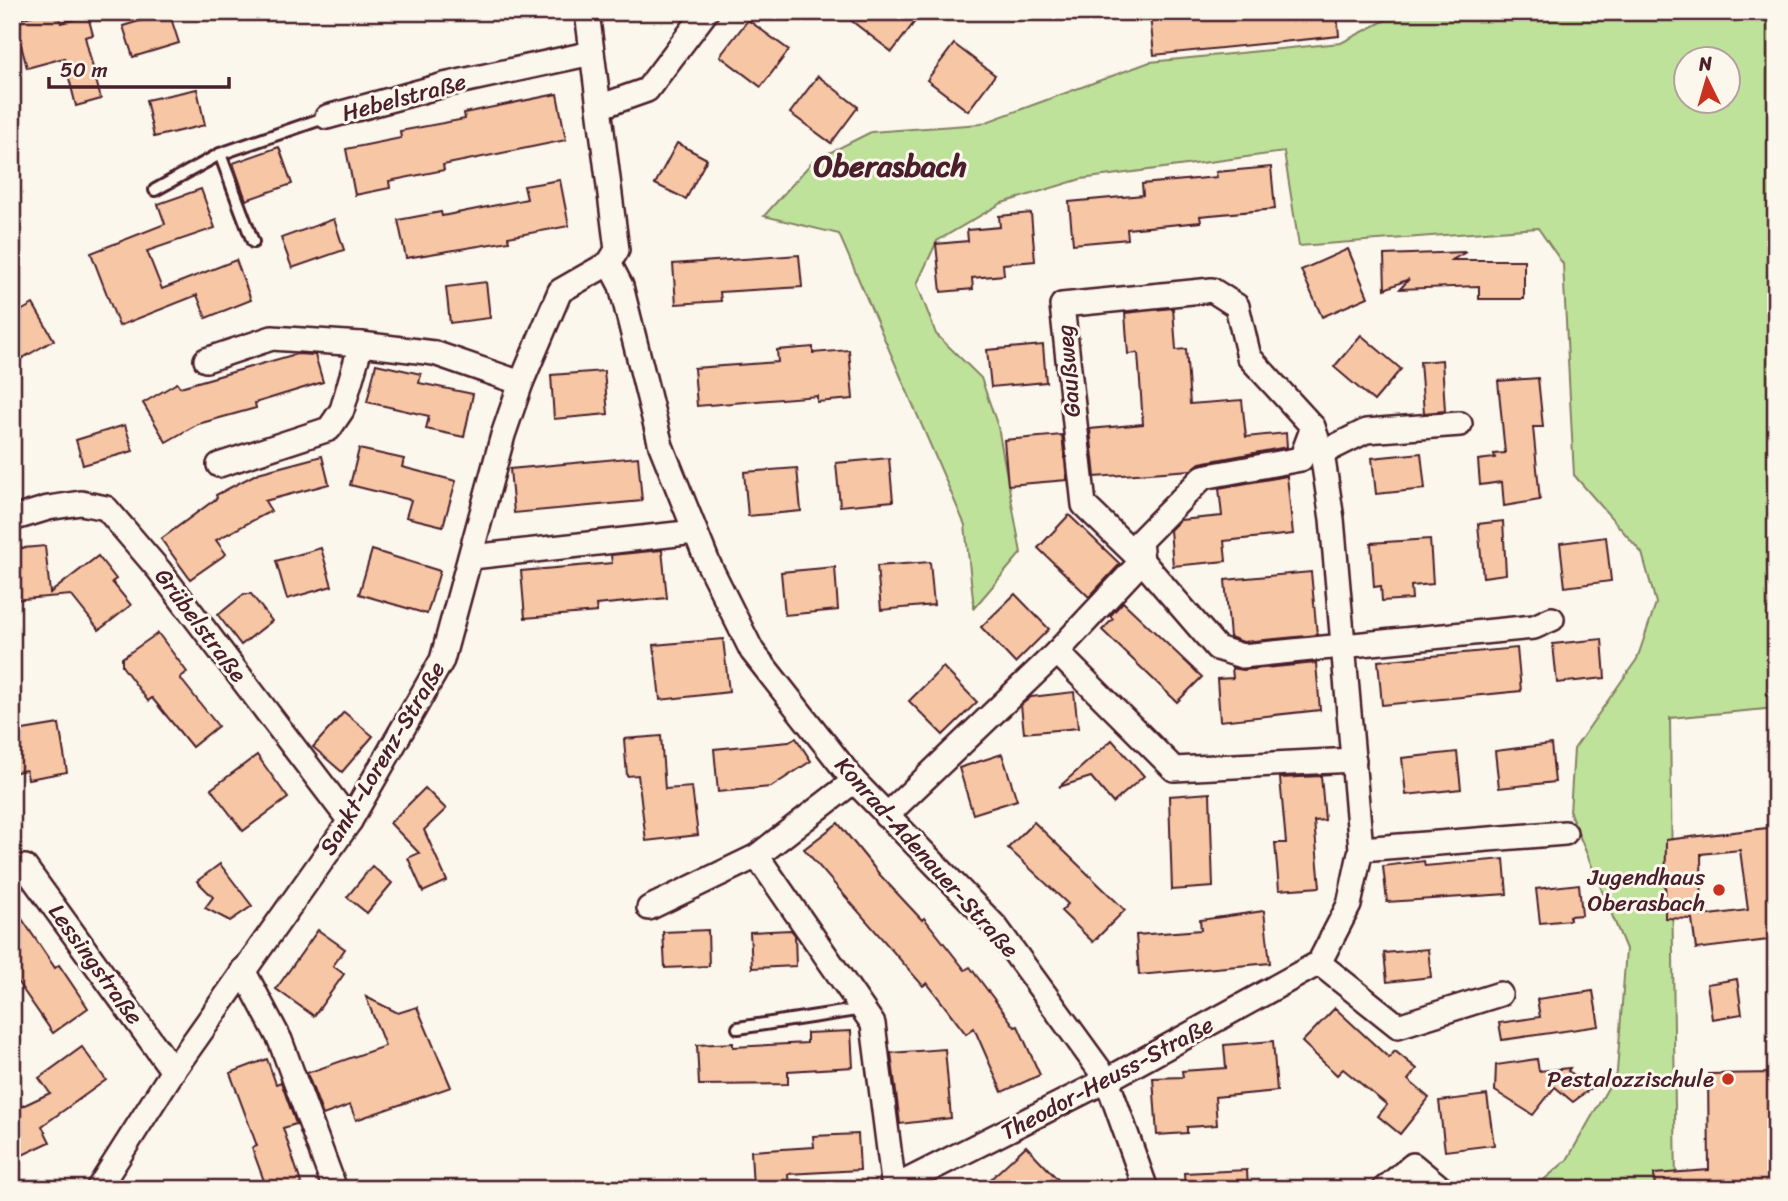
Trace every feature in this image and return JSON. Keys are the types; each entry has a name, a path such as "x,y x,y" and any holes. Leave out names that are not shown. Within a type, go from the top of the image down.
{"street":[{"path":"587,12 617,250 609,263"},
{"path":"599,107 647,90 706,12"},
{"name":"Hebelstraße","path":"327,117 444,85 592,53"},
{"name":"Sankt-Lorenz-Straße","path":"98,1189 173,1071 350,821 442,660 503,435 560,291 596,273 609,263"},
{"name":"Konrad-Adenauer-Straße","path":"609,263 621,286 661,446 695,532 752,651 854,781 996,928 1107,1080 1146,1189"},
{"name":"Gaußweg","path":"1142,561 1084,505 1062,305 1212,290 1237,306 1249,358 1313,426"},
{"path":"206,360 272,338 361,344 434,353 522,383"},
{"path":"219,465 328,429 342,410 361,344"},
{"path":"1322,453 1366,431 1460,424"},
{"path":"1313,426 1322,453 1332,519 1341,647 1361,849 1349,905 1319,963 1398,1026 1500,994"},
{"path":"1313,426 1301,459 1203,477 1140,541 1142,561 1217,648 1242,656 1534,627 1552,619"},
{"name":"Grübelstraße","path":"12,519 48,508 81,503 106,508 159,570 350,821"},
{"path":"472,557 695,532"},
{"path":"886,816 1057,652 1142,561"},
{"path":"1057,652 1174,769 1354,760"},
{"path":"649,908 757,856 854,781"},
{"path":"1361,849 1565,833"},
{"path":"757,856 873,1024 894,1188"},
{"name":"Lessingstraße","path":"12,867 25,867 173,1071"},
{"name":"Theodor-Heuss-Straße","path":"894,1188 1107,1080 1319,963"},
{"path":"243,970 280,1040 335,1189"},
{"path":"1384,1189 1413,1165 1442,1189"}],"lane":[{"name":"Hebelstraße","path":"155,190 220,153 327,117"},
{"path":"220,153 253,242"},
{"path":"738,1028 863,1009"}],"green space":[{"path":"1401,12 1776,12 1776,708 1670,718 1676,1189 1533,1189 1567,1160 1617,1072 1626,949 1570,813 1574,749 1637,659 1656,603 1642,553 1574,475 1563,264 1538,228 1299,246 1284,152 1081,179 1002,203 937,241 917,284 936,334 981,378 998,427 1021,553 974,608 965,525 839,234 764,216 813,161 871,132 981,124 1150,62 1341,43"}],"building":[{"path":"46,12 58,12 61,23 88,16 93,35 85,37 101,99 76,106 64,58 27,68 21,45 12,47 12,21"},
{"path":"169,12 179,43 133,57 123,26"},
{"path":"840,12 922,12 892,52"},
{"path":"1179,12 1337,12 1339,36 1154,55 1150,15"},
{"path":"748,20 789,50 761,87 720,56"},
{"path":"954,44 995,75 968,111 927,80"},
{"path":"818,76 858,107 831,143 790,113"},
{"path":"197,89 205,125 154,137 146,100"},
{"path":"557,94 566,140 443,165 444,170 389,181 390,188 355,195 346,149 401,138 400,131 465,119 464,113"},
{"path":"677,143 707,159 686,199 655,184"},
{"path":"279,147 292,184 246,200 233,163"},
{"path":"1271,167 1275,209 1200,216 1201,222 1127,229 1128,239 1073,244 1069,202 1143,195 1142,184 1217,177 1216,172"},
{"path":"560,180 569,226 508,237 509,241 406,258 398,220 441,212 442,216 527,199 524,186"},
{"path":"201,189 215,228 147,251 162,289 236,260 251,300 206,318 197,295 119,326 91,253 165,224 158,204"},
{"path":"1031,213 1035,261 1003,264 1004,275 972,278 973,289 941,292 936,244 968,241 967,230 1000,227 999,216"},
{"path":"334,219 344,250 292,268 281,238"},
{"path":"1348,249 1368,297 1322,317 1301,270"},
{"path":"1466,252 1452,260 1524,260 1524,299 1479,299 1479,286 1400,289 1409,279 1385,289 1384,255"},
{"path":"799,255 802,287 720,292 721,301 676,304 673,264"},
{"path":"486,282 490,318 450,323 446,287"},
{"path":"33,304 54,340 12,364 12,316"},
{"path":"1173,308 1176,350 1186,349 1190,404 1242,400 1246,437 1286,433 1287,447 1200,463 1191,470 1095,477 1090,429 1143,424 1138,353 1128,354 1125,313"},
{"path":"1361,335 1401,369 1374,401 1334,367"},
{"path":"1043,345 1046,382 991,387 987,350"},
{"path":"813,347 813,353 849,350 853,399 817,402 817,396 697,406 694,368 778,362 777,350"},
{"path":"296,354 315,355 323,382 255,403 256,408 198,424 166,442 143,403 177,383 180,387"},
{"path":"1442,360 1445,411 1424,413 1420,362"},
{"path":"376,364 421,374 419,383 473,394 464,437 426,429 429,416 367,402"},
{"path":"604,371 608,414 554,419 551,375"},
{"path":"1538,378 1543,427 1533,427 1540,500 1504,506 1502,482 1480,485 1478,460 1495,458 1494,454 1505,453 1498,381"},
{"path":"125,425 133,451 83,465 76,440"},
{"path":"1062,435 1067,480 1008,485 1004,440"},
{"path":"359,449 404,459 402,467 456,481 443,526 406,517 411,500 350,485"},
{"path":"1421,453 1425,489 1376,494 1372,458"},
{"path":"322,456 329,484 265,501 271,511 216,540 226,554 190,579 161,539 217,498 216,495 258,473"},
{"path":"638,457 642,501 514,513 510,469"},
{"path":"889,458 893,501 840,506 836,463"},
{"path":"797,468 801,511 748,516 744,472"},
{"path":"1287,476 1293,534 1224,541 1226,561 1173,566 1170,530 1180,520 1222,516 1219,488"},
{"path":"1069,515 1120,564 1089,597 1038,548"},
{"path":"1503,521 1506,574 1483,577 1478,524"},
{"path":"1606,537 1611,581 1565,587 1560,543"},
{"path":"1430,539 1433,584 1411,586 1412,599 1382,601 1381,586 1374,587 1371,543"},
{"path":"45,546 50,593 98,556 116,579 112,582 131,605 99,630 71,595 12,600 12,549"},
{"path":"321,548 332,586 287,599 276,561"},
{"path":"372,550 440,571 427,614 359,594"},
{"path":"662,550 667,598 596,605 597,612 525,618 521,571 612,563 611,555"},
{"path":"930,562 934,605 881,610 877,566"},
{"path":"835,567 838,610 785,615 781,572"},
{"path":"1311,572 1317,635 1243,642 1230,637 1225,580"},
{"path":"244,594 251,594 272,621 241,645 218,615"},
{"path":"1015,594 1049,629 1015,663 981,627"},
{"path":"1123,602 1202,677 1177,702 1102,630 1113,619 1110,616"},
{"path":"158,633 187,672 180,678 218,726 192,747 152,698 148,701 122,666 122,658"},
{"path":"723,639 729,692 660,700 654,645"},
{"path":"1602,639 1605,678 1557,683 1553,644"},
{"path":"1517,648 1521,691 1382,705 1378,661"},
{"path":"1316,663 1320,710 1220,721 1217,679 1233,678 1232,668 1243,670"},
{"path":"943,667 977,702 943,735 909,701"},
{"path":"1074,692 1078,728 1024,733 1021,705 1031,697"},
{"path":"344,712 373,736 342,772 313,747"},
{"path":"59,724 67,772 28,779 26,770 12,773 12,738 23,730"},
{"path":"661,736 665,789 692,787 698,835 646,841 638,775 627,776 624,739"},
{"path":"796,738 811,761 771,787 718,792 714,749 789,742"},
{"path":"1112,740 1144,776 1113,803 1091,777 1059,787"},
{"path":"1551,744 1555,782 1499,788 1495,751"},
{"path":"1457,752 1461,789 1406,795 1402,758"},
{"path":"1002,754 1017,800 973,814 959,768"},
{"path":"257,755 288,798 243,831 211,789"},
{"path":"1321,776 1325,820 1314,821 1320,887 1279,890 1275,843 1286,843 1280,778"},
{"path":"425,788 446,809 424,830 447,881 423,892 408,858 419,853 390,823"},
{"path":"1210,793 1213,887 1172,890 1169,796"},
{"path":"1034,822 1125,910 1093,942 1061,911 1068,904 1008,848"},
{"path":"838,823 880,875 922,920 924,918 965,970 970,967 1015,1027 1018,1026 1040,1075 1002,1092 974,1028 966,1034 927,983 923,986 804,849"},
{"name":"Jugendhaus Oberasbach","path":"1776,827 1776,939 1696,949 1692,919 1665,918 1666,840","holes":["1740,850 1748,910 1702,916 1701,854"]},
{"path":"1504,859 1507,894 1387,902 1383,866 1424,861 1425,866"},
{"path":"220,864 252,906 230,921 205,908 213,897 197,881"},
{"path":"372,866 392,883 367,913 347,897"},
{"path":"1579,884 1582,915 1569,916 1570,920 1540,923 1536,889"},
{"path":"12,904 55,968 59,965 88,1008 53,1033 12,974"},
{"path":"1264,911 1270,963 1139,975 1136,935 1201,930 1200,920"},
{"path":"318,930 345,949 333,966 344,974 314,1016 276,989"},
{"path":"708,930 709,966 665,968 663,932"},
{"path":"791,930 795,935 796,966 752,968 750,932"},
{"path":"1428,949 1431,977 1387,982 1384,953"},
{"path":"1737,979 1742,1014 1712,1019 1707,984"},
{"path":"1593,991 1599,1026 1502,1040 1499,1023 1540,1017 1537,999"},
{"path":"366,997 398,1013 417,1007 451,1087 356,1120 350,1105 323,1115 307,1073 385,1046"},
{"path":"1335,1008 1389,1058 1395,1051 1417,1069 1408,1080 1429,1098 1400,1134 1378,1116 1387,1105 1343,1069 1337,1075 1302,1042"},
{"path":"851,1031 853,1067 788,1071 788,1084 699,1085 697,1045 733,1043 733,1047 807,1043 807,1033"},
{"path":"1273,1041 1277,1091 1215,1097 1217,1125 1187,1127 1187,1133 1157,1135 1153,1078 1183,1077 1182,1071 1226,1068 1224,1045"},
{"path":"82,1047 106,1080 42,1126 50,1142 12,1160 12,1111 50,1093 39,1078"},
{"path":"945,1049 951,1118 900,1124 891,1053"},
{"path":"267,1059 276,1084 281,1082 296,1124 283,1128 303,1189 267,1189 252,1148 257,1146 230,1073"},
{"path":"1537,1059 1539,1071 1570,1068 1568,1071 1594,1086 1573,1102 1555,1087 1533,1115 1495,1091 1496,1065"},
{"path":"1776,1073 1776,1189 1655,1189 1654,1174 1709,1170 1708,1074"},
{"path":"1487,1095 1494,1145 1445,1151 1439,1101"},
{"path":"858,1134 860,1170 788,1174 789,1189 753,1189 751,1151 814,1147 813,1136"},
{"path":"1026,1146 1067,1189 980,1189"},
{"path":"1247,1170 1248,1189 1185,1189 1184,1173"}],"place":[{"name":"Jugendhaus Oberasbach","path":"1719,890"},
{"name":"Pestalozzischule","path":"1728,1079"}],"district":[{"name":"Oberasbach","path":"890,166"}]}
